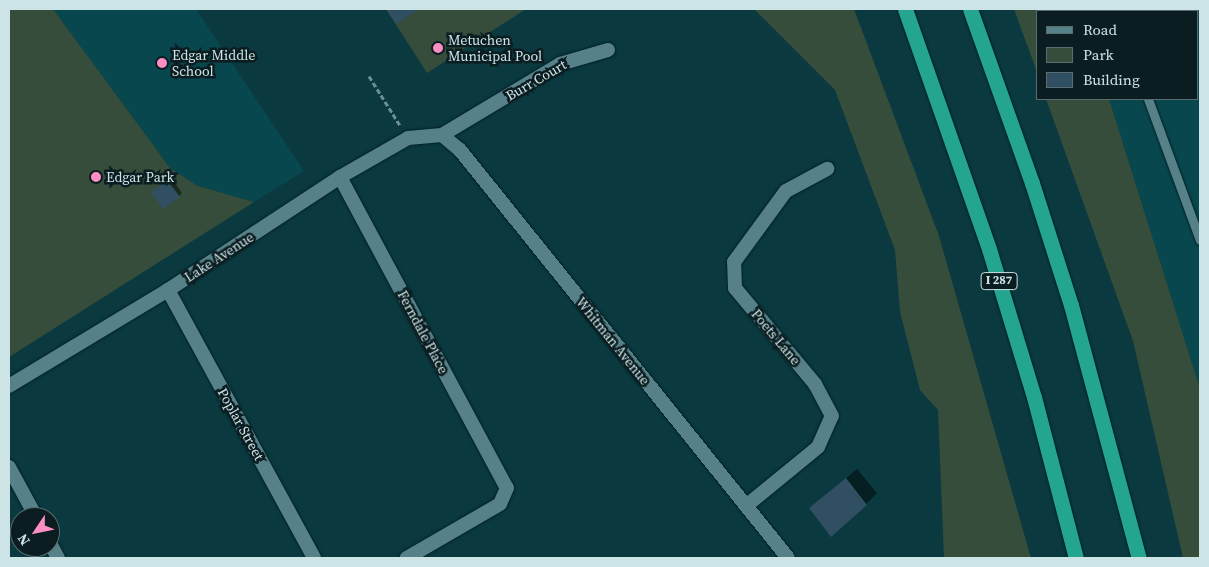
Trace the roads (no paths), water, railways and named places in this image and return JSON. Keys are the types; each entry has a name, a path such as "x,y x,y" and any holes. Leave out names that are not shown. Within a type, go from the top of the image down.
{"highway":[{"name":"I 287","path":"905,9 992,259 1034,397 1076,558"},
{"path":"970,9 1032,183 1068,296 1139,558"}],"street":[{"name":"Burr Court","path":"437,134 560,64 608,50"},
{"name":"Lake Avenue","path":"9,386 168,290 340,176 408,138 437,134"},
{"name":"Whitman Avenue","path":"437,134 454,142 788,558"},
{"name":"Poets Lane","path":"746,506 818,447 832,416 815,384 735,288 734,262 786,191 827,169"},
{"name":"Ferndale Place","path":"340,176 508,488 500,504 407,558"},
{"name":"Poplar Street","path":"168,290 314,558"},
{"path":"9,466 31,507"}],"lane":[{"path":"1148,100 1200,240"}],"place":[{"name":"Metuchen Municipal Pool","path":"438,48"},
{"name":"Edgar Middle School","path":"162,63"},
{"name":"Edgar Park","path":"96,177"}]}
